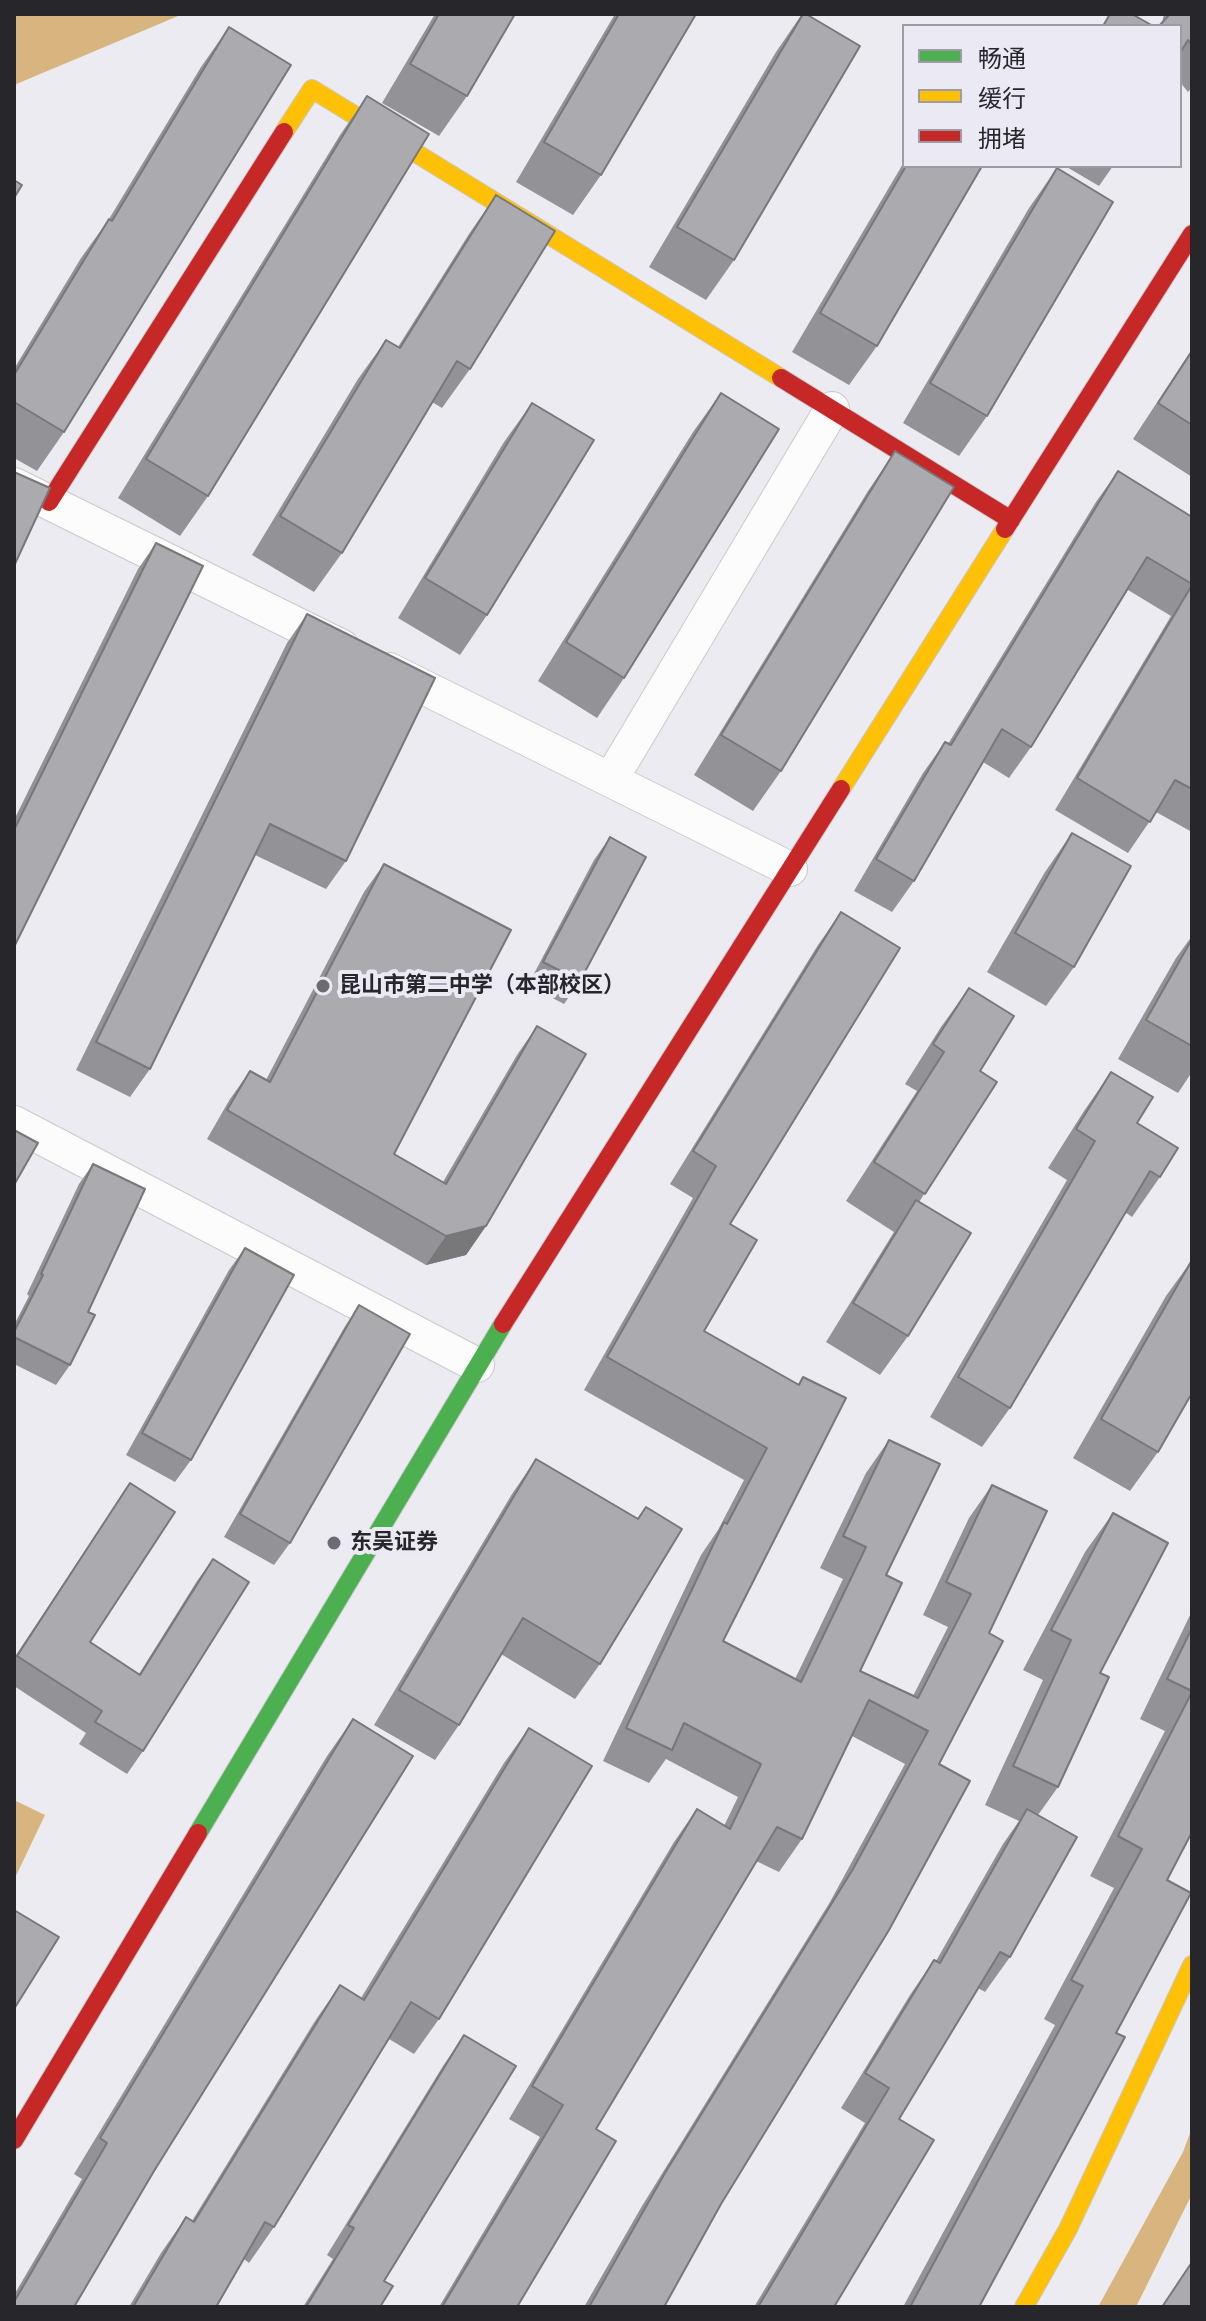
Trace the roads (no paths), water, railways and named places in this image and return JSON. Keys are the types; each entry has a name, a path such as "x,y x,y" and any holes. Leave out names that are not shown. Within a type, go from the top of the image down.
{"street":[{"path":"49,502 312,89 1011,520"},
{"path":"14,2140 477,1365 1192,234"},
{"path":"611,779 832,409"},
{"path":"14,485 790,869"},
{"path":"14,1123 477,1365"},
{"path":"1024,2307 1068,2229 1192,1965"}],"place":[{"name":"昆山市第二中学（本部校区）","path":"323,986"},
{"name":"东吴证券","path":"334,1543"}]}
